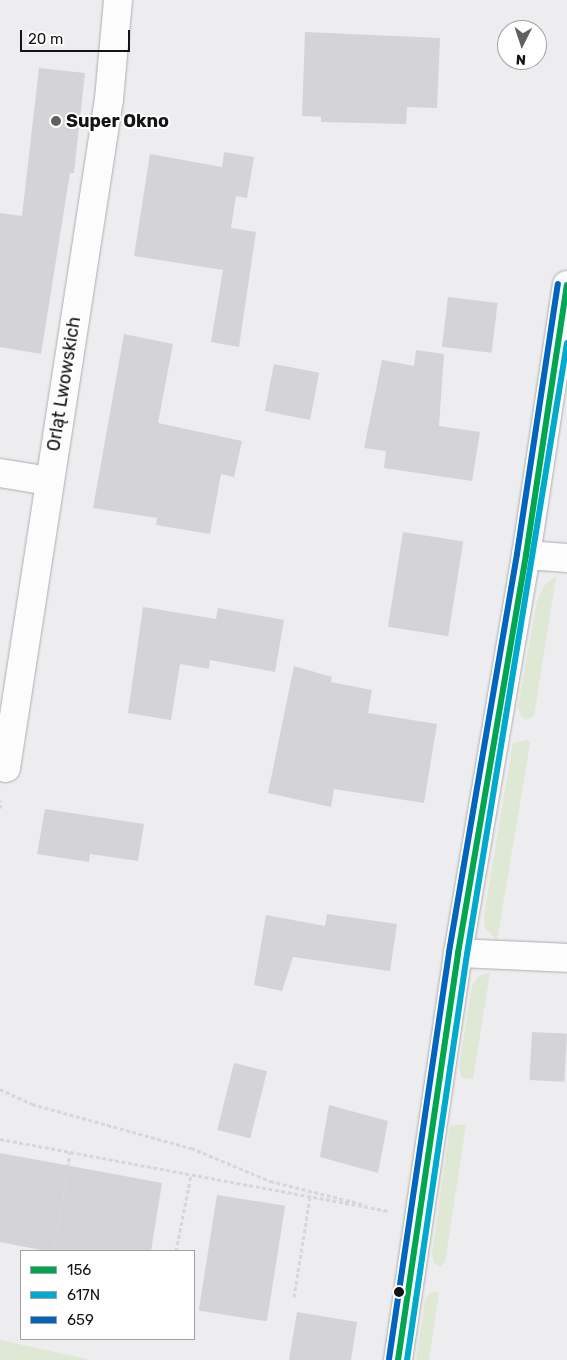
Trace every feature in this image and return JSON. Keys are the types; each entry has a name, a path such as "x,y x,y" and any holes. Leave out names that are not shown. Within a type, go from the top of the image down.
{"street":[{"name":"Orląt Lwowskich","path":"6,768 106,117 118,0"},
{"path":"398,1360 458,953 526,555 567,285"},
{"path":"0,473 49,481"},
{"path":"526,555 567,558"},
{"path":"458,953 567,958"}],"path":[{"path":"0,1089 32,1104 190,1148 270,1181 397,1212 0,1139"},
{"path":"54,1250 70,1152"},
{"path":"176,1250 191,1175"},
{"path":"294,1297 310,1196"}],"green space":[{"path":"556,576 534,716 526,720 520,715 518,706 537,601 544,586"},
{"path":"527,740 530,743 497,940 485,928 484,915 513,743"},
{"path":"490,972 473,1079 462,1078 459,1067 472,986 479,976"},
{"path":"466,1124 445,1262 440,1267 434,1263 432,1253 450,1126"},
{"path":"439,1292 429,1360 416,1360 425,1301 429,1293"},
{"path":"0,1340 91,1360 0,1360"}],"building":[{"path":"305,32 440,38 437,108 407,107 406,124 321,122 321,117 302,116"},
{"path":"39,68 85,73 74,173 70,173 41,354 0,347 0,213 22,216"},
{"path":"224,152 254,157 247,198 236,196 231,228 256,232 239,347 211,342 223,270 134,256 150,154 222,167"},
{"path":"448,297 498,303 492,353 442,347"},
{"path":"124,334 173,344 158,423 242,441 234,477 221,474 210,534 156,525 157,518 93,508"},
{"path":"416,350 444,354 439,426 480,432 472,481 384,468 386,451 364,448 382,360 414,366"},
{"path":"274,364 319,373 310,420 265,411"},
{"path":"403,532 463,542 448,636 388,627"},
{"path":"143,607 216,619 218,608 284,620 275,672 210,660 209,669 180,664 171,720 128,713"},
{"path":"294,666 332,677 331,682 372,690 368,713 437,724 424,803 334,789 331,807 268,793"},
{"path":"45,809 144,824 138,861 90,854 89,862 37,854"},
{"path":"327,914 397,924 390,971 293,957 282,991 254,985 266,915 325,926"},
{"path":"532,1032 567,1034 564,1082 529,1080"},
{"path":"234,1063 267,1071 250,1138 217,1130"},
{"path":"329,1105 388,1121 378,1173 320,1157"},
{"path":"0,1153 162,1183 151,1250 41,1250 0,1242"},
{"path":"217,1195 285,1206 267,1321 199,1311"},
{"path":"297,1312 357,1322 351,1360 289,1360"}],"transit line":[{"name":"659","path":"389,1359 449,952 517,554 558,284"},
{"name":"156","path":"398,1360 458,953 526,555 567,285"},
{"name":"617N","path":"407,1360 467,954 567,343"}],"place":[{"name":"Super Okno","path":"56,121"}]}
